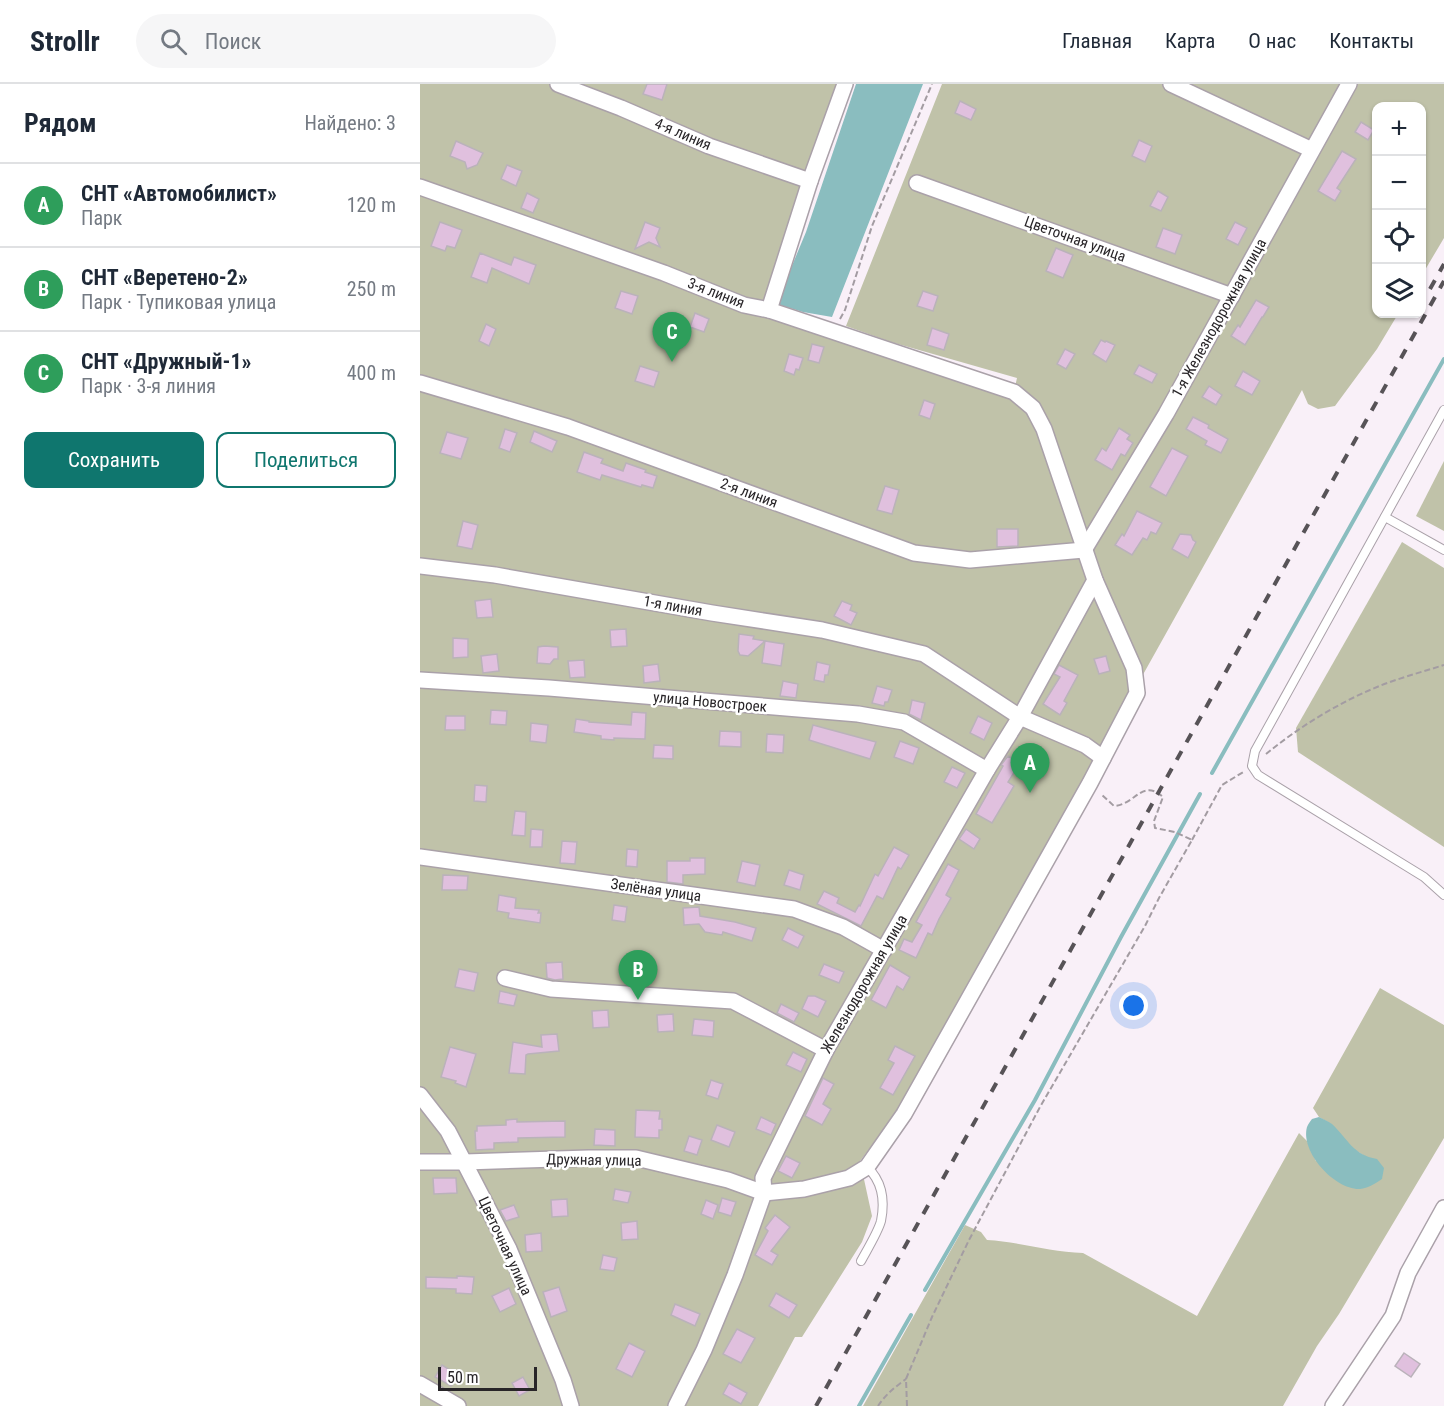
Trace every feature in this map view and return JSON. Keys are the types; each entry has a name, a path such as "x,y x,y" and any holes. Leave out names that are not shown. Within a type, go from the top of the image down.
{"street":[{"name":"4-я линия","path":"558,84 709,146 810,181"},
{"path":"769,310 810,181 845,84"},
{"path":"1171,84 1312,150"},
{"name":"1-я Железнодорожная улица","path":"1084,550 1166,414 1349,84"},
{"name":"Цветочная улица","path":"917,183 1232,296"},
{"name":"3-я линия","path":"420,187 664,273 744,305 769,310 1014,392 1033,408 1044,429 1084,550"},
{"name":"2-я линия","path":"420,383 568,427 914,553 970,560 1084,550"},
{"path":"764,1192 804,1189 849,1178 867,1167 904,1114 1090,783 1137,693 1134,668 1084,550"},
{"name":"1-я линия","path":"420,566 495,575 712,614 822,630 924,654 1020,717"},
{"name":"Железнодорожная улица","path":"675,1406 704,1350 735,1275 764,1192 763,1179 826,1050 987,770 1020,717 1095,580"},
{"name":"улица Новостроек","path":"420,680 549,688 858,714 904,722 987,770"},
{"path":"1020,717 1085,745 1102,758"},
{"name":"Зелёная улица","path":"420,857 794,909 843,927 884,950"},
{"path":"505,978 551,989 733,1001 826,1050"},
{"name":"Цветочная улица","path":"420,1095 448,1131 509,1249 563,1380 571,1406"},
{"name":"Дружная улица","path":"420,1162 636,1158 728,1180 764,1192"},
{"path":"1333,1406 1393,1316 1408,1273 1444,1208"},
{"path":"420,1384 458,1406"}],"lane":[{"path":"1444,410 1255,751 1252,766 1258,775 1424,877 1444,895"},
{"path":"1385,517 1444,550"},
{"path":"861,1261 881,1222 882,1195 876,1176 867,1167"}],"path":[{"path":"833,332 836,322 845,310 885,193 895,175 901,154 932,84"},
{"path":"907,1406 906,1379 932,1317 986,1209 1040,1107 1140,936 1222,785 1252,766 1283,740 1334,708 1378,686 1444,665"},
{"path":"1090,783 1114,806 1120,806 1143,791 1150,789 1158,792 1163,797 1154,821 1155,828 1175,832 1192,840"},
{"path":"878,1406 882,1399 906,1379"}],"green space":[{"path":"420,84 845,84 770,310 1014,391 1017,378 891,342 846,326 942,84 1444,84 1444,238 1426,268 1426,102 1372,102 1372,318 1396,318 1377,349 1335,406 1318,409 1308,404 1302,390 892,1119 860,1161 872,1216 862,1242 802,1337 795,1337 758,1406 420,1406","holes":["1019,718 1021,727 884,960"]},
{"path":"1444,461 1444,531 1416,516"},
{"path":"1402,542 1444,568 1444,847 1298,752 1296,728"},
{"path":"1380,988 1444,1025 1444,1138 1283,1406 863,1406 965,1225 981,1232 987,1240 1083,1253 1197,1316 1299,1133 1307,1141 1316,1161 1366,1157 1352,1148 1331,1124 1319,1117 1313,1108"}],"water":[{"path":"856,84 923,84 832,317 780,305 779,297 806,232"},
{"path":"1319,1117 1332,1124 1356,1150 1377,1159 1384,1168 1382,1179 1366,1188 1350,1188 1321,1168 1314,1158 1306,1137 1308,1124 1312,1119"}],"building":[{"path":"647,84 667,84 662,100 643,94"},
{"path":"960,101 976,109 971,120 955,113"},
{"path":"1361,122 1372,129 1368,140 1355,132"},
{"path":"1139,140 1152,146 1145,162 1132,156"},
{"path":"456,141 483,153 477,165 467,169 465,162 450,156"},
{"path":"1342,151 1356,159 1337,188 1341,191 1335,201 1318,191"},
{"path":"507,165 522,171 516,186 501,179"},
{"path":"1158,191 1168,197 1161,211 1150,206"},
{"path":"527,193 539,199 533,213 521,208"},
{"path":"440,222 462,230 455,248 447,246 445,251 431,246"},
{"path":"645,222 660,228 656,238 660,247 649,242 635,249"},
{"path":"1235,222 1247,228 1238,245 1226,239"},
{"path":"1163,228 1182,235 1175,254 1156,247"},
{"path":"1056,248 1073,255 1063,278 1046,271"},
{"path":"480,253 511,265 514,257 536,265 529,284 492,268 487,283 471,277"},
{"path":"621,291 638,296 632,314 615,308"},
{"path":"923,291 938,296 933,311 917,306"},
{"path":"1256,300 1269,307 1245,345 1231,336 1238,325 1240,327"},
{"path":"695,313 709,319 704,332 690,327"},
{"path":"486,324 496,329 489,346 479,341"},
{"path":"932,328 949,334 944,350 927,345"},
{"path":"1101,340 1115,345 1106,362 1093,354"},
{"path":"812,344 824,347 819,363 808,360"},
{"path":"1065,349 1075,354 1066,369 1057,364"},
{"path":"789,354 803,358 799,370 796,369 794,375 784,371"},
{"path":"1139,365 1157,374 1152,383 1134,374"},
{"path":"640,366 659,372 654,387 635,381"},
{"path":"1243,371 1260,381 1252,395 1235,386"},
{"path":"1209,386 1222,395 1216,405 1202,397"},
{"path":"924,400 935,404 930,419 919,415"},
{"path":"1193,417 1228,439 1221,453 1205,445 1207,441 1186,429"},
{"path":"1119,428 1130,435 1127,439 1133,443 1125,456 1121,454 1112,470 1095,460 1102,448 1106,451"},
{"path":"505,429 517,433 510,452 499,448"},
{"path":"534,431 557,441 552,452 530,442"},
{"path":"447,432 468,438 461,459 440,453"},
{"path":"1172,448 1188,456 1166,496 1150,487"},
{"path":"584,452 603,459 601,463 623,471 626,463 646,470 645,472 657,476 653,488 642,485 641,487 602,475 600,480 577,472"},
{"path":"885,486 899,490 892,514 877,510"},
{"path":"1137,511 1162,523 1156,534 1151,532 1147,540 1143,538 1132,555 1115,545 1122,534 1124,536"},
{"path":"463,521 478,525 472,549 457,546"},
{"path":"997,529 1018,529 1018,546 997,547"},
{"path":"1180,534 1191,535 1196,542 1188,558 1172,549"},
{"path":"491,599 493,617 477,618 475,601"},
{"path":"842,601 852,605 850,610 857,613 851,625 834,616"},
{"path":"626,629 627,646 611,647 610,630"},
{"path":"739,634 754,636 753,639 765,641 748,656 740,655 738,651"},
{"path":"453,638 468,639 468,657 453,658"},
{"path":"765,641 784,644 781,666 762,663"},
{"path":"538,647 558,647 558,659 554,659 550,664 537,663"},
{"path":"497,654 499,671 483,673 481,656"},
{"path":"1106,656 1110,671 1099,674 1094,659"},
{"path":"584,660 585,677 570,678 568,661"},
{"path":"817,662 830,665 824,682 814,680"},
{"path":"658,664 660,681 644,683 643,666"},
{"path":"1059,665 1078,675 1064,701 1067,703 1060,715 1043,704 1060,677 1054,674"},
{"path":"783,681 798,684 796,698 780,696"},
{"path":"877,686 892,690 884,706 872,703"},
{"path":"912,700 925,703 921,720 909,714"},
{"path":"491,710 507,711 506,725 490,724"},
{"path":"632,712 646,713 645,739 601,739 601,736 574,732 576,719 631,725"},
{"path":"446,716 465,716 465,730 445,730"},
{"path":"978,716 992,723 984,740 970,733"},
{"path":"531,723 548,725 546,743 530,741"},
{"path":"813,725 876,742 870,759 809,740"},
{"path":"720,731 741,732 741,747 719,746"},
{"path":"767,734 784,735 783,753 766,752"},
{"path":"900,741 919,748 913,764 894,757"},
{"path":"654,745 673,746 673,759 653,758"},
{"path":"1008,756 1020,763 1008,782 1014,786 992,823 976,814"},
{"path":"952,767 965,773 957,788 944,782"},
{"path":"475,785 487,786 486,802 474,801"},
{"path":"515,811 526,812 525,836 512,835"},
{"path":"531,829 543,830 542,847 530,847"},
{"path":"966,829 980,839 974,849 959,839"},
{"path":"562,841 577,842 575,864 560,863"},
{"path":"894,847 909,855 901,869 898,867 883,899 877,896 861,926 817,904 824,891 839,898 837,903 855,912 875,874 878,876"},
{"path":"627,849 638,850 637,867 626,866"},
{"path":"690,858 705,858 705,874 683,875 683,884 667,882 667,861 690,861"},
{"path":"742,861 760,865 755,886 737,882"},
{"path":"948,864 959,870 946,895 951,898 932,935 928,933 916,958 899,950 904,939 912,942 922,925 916,922"},
{"path":"789,870 804,875 800,890 784,885"},
{"path":"443,875 468,876 467,890 442,890"},
{"path":"499,895 516,898 515,908 539,910 540,923 508,918 509,913 497,911"},
{"path":"614,905 627,907 625,922 612,920"},
{"path":"699,907 700,916 756,928 752,941 723,932 722,935 705,932 699,924 684,925 683,908"},
{"path":"788,928 804,936 798,948 782,940"},
{"path":"562,962 563,979 547,978 546,963"},
{"path":"824,964 844,972 839,983 819,975"},
{"path":"890,965 910,977 903,990 897,986 886,1008 871,1000"},
{"path":"459,969 478,973 474,991 455,987"},
{"path":"500,991 517,995 514,1006 498,1003"},
{"path":"808,996 815,996 826,1001 818,1017 802,1009"},
{"path":"781,1004 799,1013 794,1022 777,1013"},
{"path":"608,1010 609,1027 593,1028 592,1011"},
{"path":"673,1014 674,1031 658,1032 657,1015"},
{"path":"694,1019 714,1021 713,1037 692,1035"},
{"path":"557,1034 559,1051 528,1054 526,1055 525,1074 509,1073 513,1042 542,1047 541,1035"},
{"path":"895,1046 915,1056 893,1095 880,1088 894,1063 888,1060"},
{"path":"450,1047 476,1054 466,1087 455,1083 456,1081 441,1077"},
{"path":"793,1052 807,1059 801,1072 786,1065"},
{"path":"823,1078 834,1084 823,1104 831,1109 822,1125 805,1116"},
{"path":"711,1080 723,1084 718,1099 706,1095"},
{"path":"636,1110 660,1111 659,1119 662,1119 662,1130 659,1130 659,1138 635,1137"},
{"path":"761,1117 776,1124 771,1135 756,1129"},
{"path":"517,1119 517,1122 565,1121 565,1137 518,1138 518,1142 494,1143 494,1149 476,1150 477,1126 506,1125 506,1120"},
{"path":"717,1125 735,1132 729,1147 711,1140"},
{"path":"595,1129 615,1130 615,1146 594,1145"},
{"path":"689,1136 702,1140 697,1155 684,1151"},
{"path":"786,1156 800,1163 792,1178 778,1171"},
{"path":"433,1178 456,1178 457,1193 434,1194"},
{"path":"615,1189 631,1192 628,1203 613,1200"},
{"path":"722,1198 736,1202 731,1216 718,1212"},
{"path":"567,1199 568,1216 552,1217 551,1200"},
{"path":"706,1200 718,1205 713,1219 701,1214"},
{"path":"514,1205 519,1217 506,1221 500,1210"},
{"path":"775,1215 790,1227 771,1251 778,1255 772,1265 755,1255 768,1231 765,1228"},
{"path":"637,1221 638,1239 622,1240 621,1223"},
{"path":"541,1233 542,1251 526,1252 525,1235"},
{"path":"603,1255 617,1258 614,1271 600,1269"},
{"path":"457,1276 474,1277 472,1294 456,1293 456,1289 426,1288 426,1277 457,1278"},
{"path":"559,1287 567,1311 551,1317 543,1292"},
{"path":"509,1288 516,1304 500,1312 492,1296"},
{"path":"776,1293 797,1305 789,1318 769,1306"},
{"path":"675,1304 700,1314 695,1326 671,1315"},
{"path":"737,1329 755,1338 741,1363 723,1354"},
{"path":"629,1343 645,1351 632,1377 616,1369"},
{"path":"1404,1353 1420,1364 1411,1377 1395,1366"},
{"path":"442,1365 458,1375 451,1386 435,1377"},
{"path":"523,1377 530,1390 519,1396 512,1383"},
{"path":"729,1383 747,1393 741,1404 723,1394"}],"waterway":[{"path":"1212,773 1444,359"},
{"path":"925,1290 1035,1100 1200,794"},
{"path":"859,1406 911,1315"}],"railway":[{"path":"1430,289 1444,264"},
{"path":"816,1406 1444,281"}],"place":[{"name":"СНТ «Дружный-1»","path":"672,362"},
{"name":"СНТ «Автомобилист»","path":"1030,793"},
{"name":"СНТ «Веретено-2»","path":"638,1000"}]}
